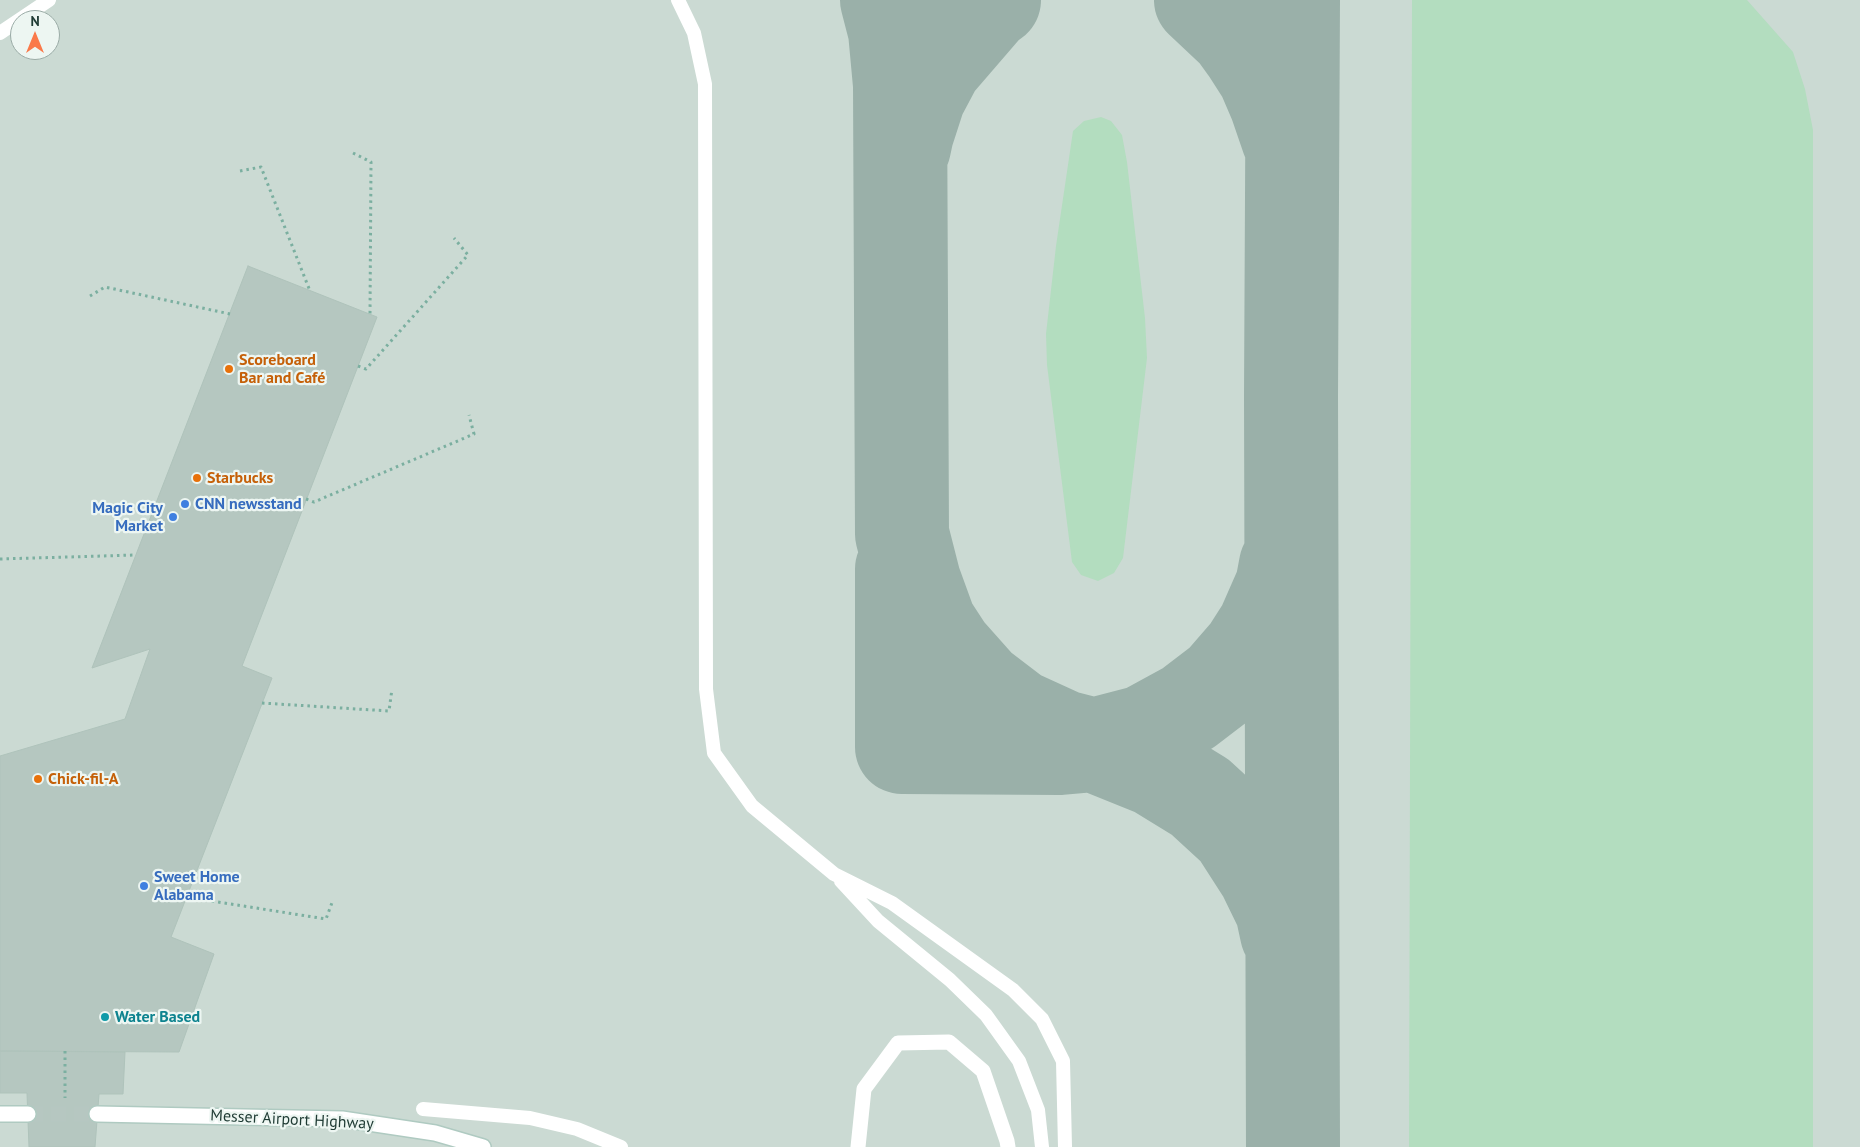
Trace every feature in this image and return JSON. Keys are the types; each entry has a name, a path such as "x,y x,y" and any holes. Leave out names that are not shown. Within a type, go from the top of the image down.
{"main road":[{"path":"858,1147 864,1088 898,1043 949,1042 983,1071 1008,1147"},
{"path":"0,1114 28,1114"},
{"name":"Messer Airport Highway","path":"98,1114 342,1119 435,1133 483,1147"}],"lane":[{"path":"0,33 49,0"},
{"path":"678,0 694,33 704,84 706,688 714,753 752,806 834,874 878,921 950,980 986,1015 1019,1061 1038,1110 1042,1147"},
{"path":"834,874 892,903 1013,990 1042,1019 1063,1061 1065,1147"},
{"path":"423,1110 530,1118 577,1129 621,1147"}],"path":[{"path":"353,153 371,162 370,314"},
{"path":"240,171 261,167 310,291"},
{"path":"358,366 366,369 468,255 454,238"},
{"path":"90,296 105,287 230,314"},
{"path":"306,499 314,502 474,434 469,415"},
{"path":"0,559 136,555"},
{"path":"262,703 389,711 392,689"},
{"path":"186,897 326,919 333,900"},
{"path":"65,1051 65,1098"}],"shaded area":[{"path":"0,0 1860,0 1860,1147 0,1147"}],"green space":[{"path":"1412,0 1747,0 1793,52 1805,89 1813,130 1813,1147 1409,1147"},
{"path":"1101,117 1111,121 1122,135 1127,162 1145,318 1147,358 1123,558 1114,573 1098,581 1081,575 1072,562 1047,365 1046,334 1056,246 1073,131 1084,121"}],"building":[{"path":"248,266 377,317 242,666 272,678 171,937 214,954 179,1052 0,1051 0,756 125,719 150,649 92,668"},
{"path":"0,1051 125,1052 123,1094 99,1094 95,1147 29,1147 27,1093 0,1093"}],"taxiway":[{"path":"887,0 895,31 900,85 902,534 914,581 930,625 947,651 979,687 1017,716 1063,737 1094,745 1156,770 1200,797 1237,831 1264,873 1282,910 1287,933"},
{"path":"904,147 919,96 936,64 986,6 994,0"},
{"path":"1201,0 1235,32 1264,75 1288,138"},
{"path":"1293,0 1291,396 1293,1147"},
{"path":"902,569 902,747 1060,748 1094,745 1144,732 1188,708 1222,682 1248,652 1264,627 1282,586 1286,565"}],"tunnel":[{"path":"28,1114 97,1114"}],"place":[{"name":"Scoreboard Bar and Café","path":"229,369"},
{"name":"Starbucks","path":"197,478"},
{"name":"CNN newsstand","path":"185,504"},
{"name":"Magic City Market","path":"173,517"},
{"name":"Chick-fil-A","path":"38,779"},
{"name":"Sweet Home Alabama","path":"144,886"},
{"name":"Water Based","path":"105,1017"}]}
